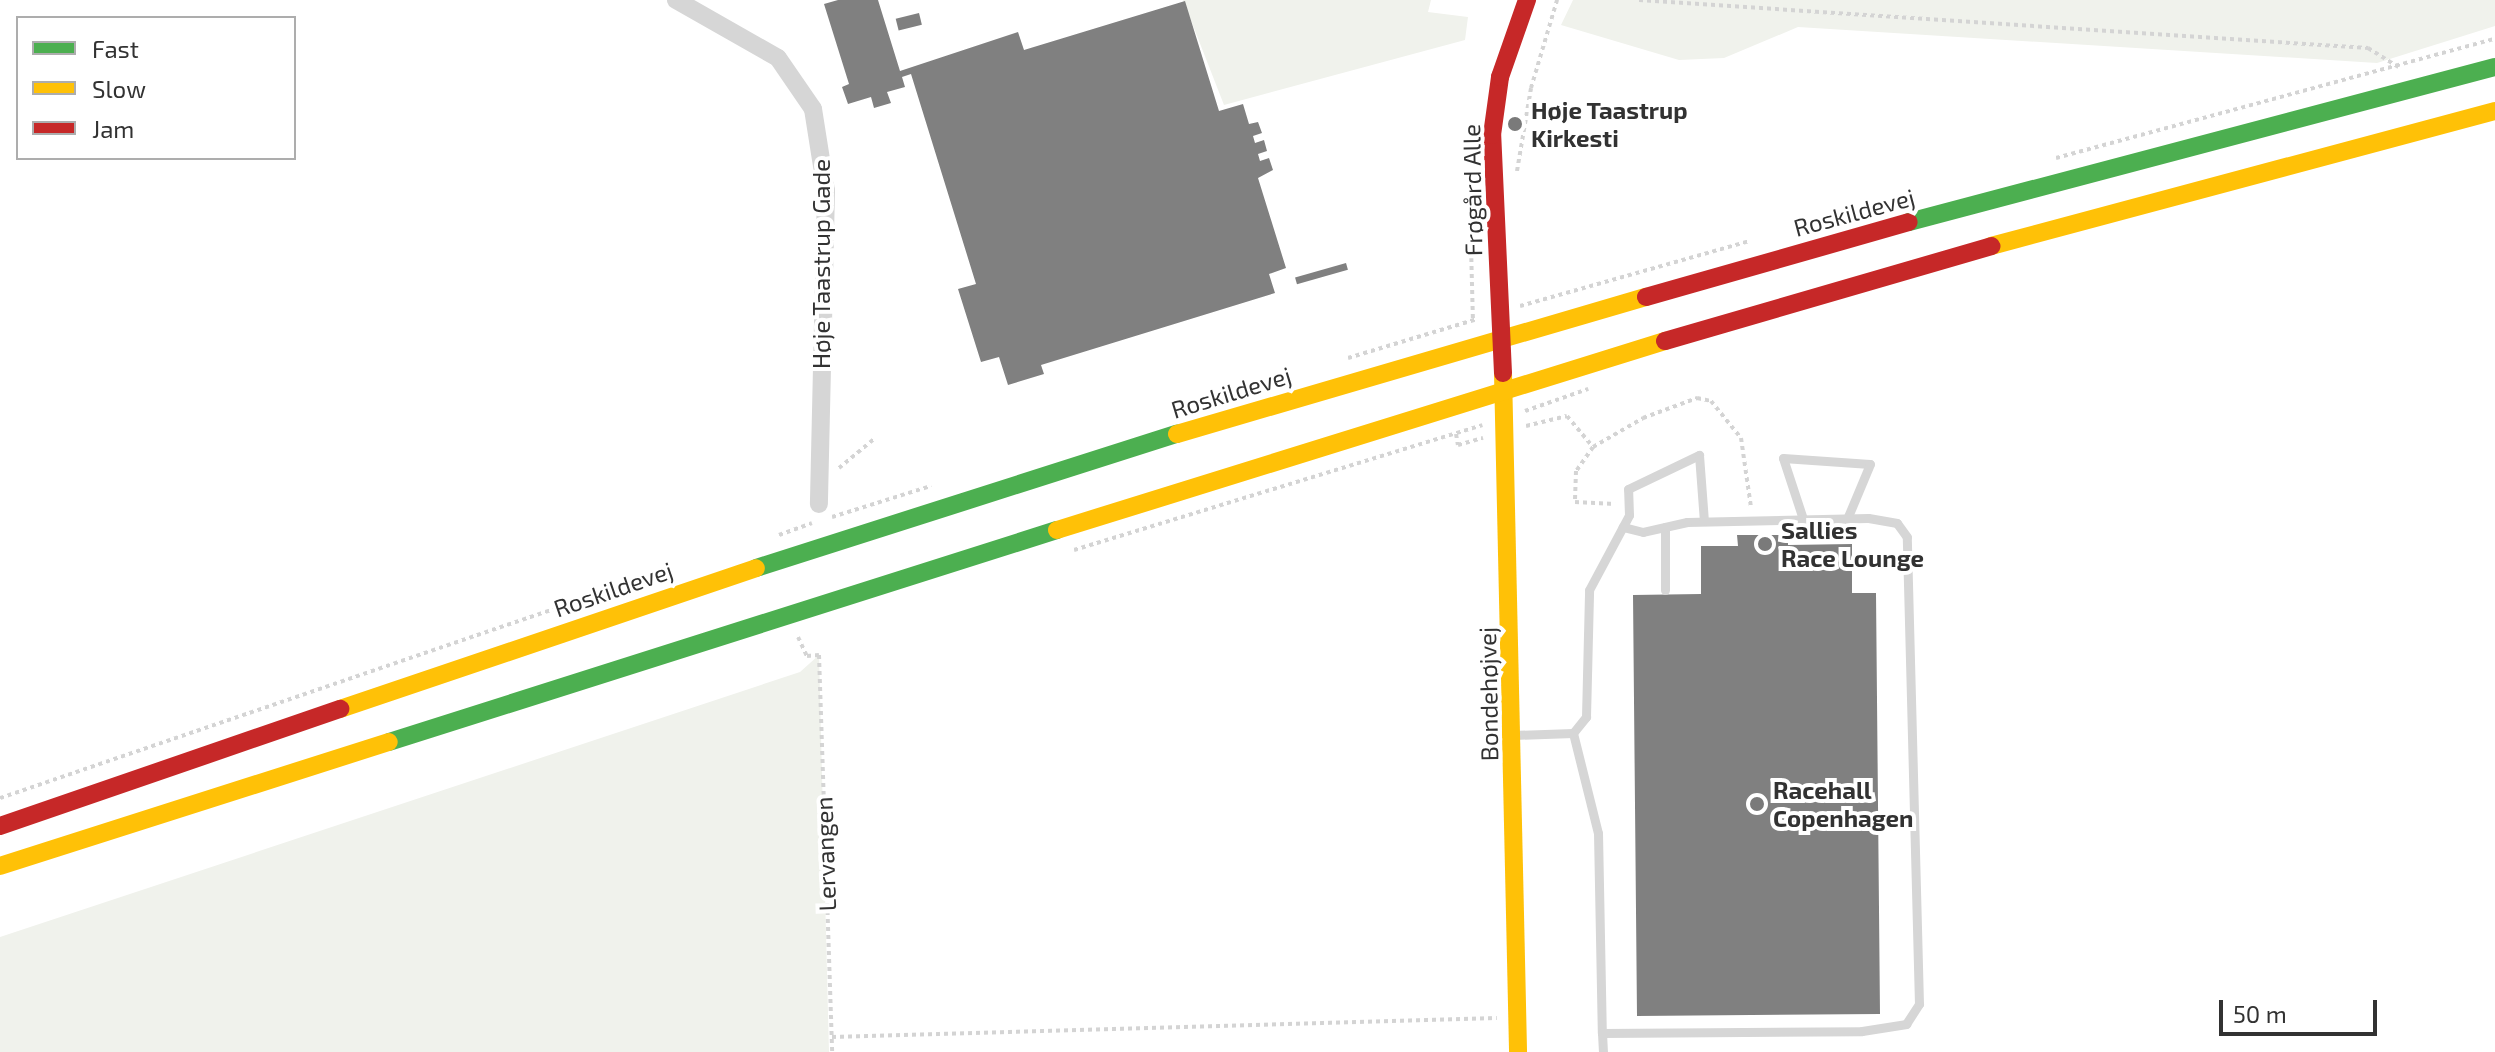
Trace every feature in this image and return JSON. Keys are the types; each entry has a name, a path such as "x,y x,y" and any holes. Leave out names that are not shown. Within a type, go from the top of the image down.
{"main road":[{"name":"Frøgård Alle","path":"1500,336 1492,135 1500,77 1527,0"},
{"name":"Roskildevej","path":"0,826 692,588 1500,336 2495,67"},
{"path":"0,866 229,789 1502,390 1982,248 2495,111"},
{"name":"Bondehøjvej","path":"1500,336 1518,1052"}],"street":[{"name":"Høje Taastrup Gade","path":"676,0 778,58 813,109 826,191 819,485 821,512"}],"lane":[{"path":"1603,1052 1598,833 1573,733 1588,710 1589,590 1623,527 1628,489 1699,455 1704,521"},
{"path":"1803,519 1783,458 1870,464 1847,519"},
{"path":"1602,1033 1862,1031 1906,1024 1919,1004 1907,537 1897,523 1847,519 1704,521 1643,532 1623,527"},
{"path":"1665,527 1665,590"},
{"path":"1512,735 1573,733"}],"path":[{"path":"1515,181 1531,88 1557,0"},
{"path":"1639,0 2368,48 2418,87"},
{"path":"1500,336 1524,305 1522,290"},
{"path":"1060,554 1503,419 1598,386"},
{"path":"1628,505 1575,502 1576,471 1593,447 1643,418 1697,398 1711,401 1742,444 1750,521"},
{"path":"1538,422 1567,416 1593,447"},
{"path":"819,485 874,439"},
{"path":"772,537 821,512"},
{"path":"0,798 566,606"},
{"path":"789,639 812,632"},
{"name":"Lervangen","path":"798,637 807,656 819,655 832,1052"},
{"path":"832,1037 1517,1019"}],"shaded area":[{"path":"1183,0 1431,0 1428,12 1468,17 1465,40 1224,105"},
{"path":"1573,0 2495,0 2495,26 2377,63 1798,27 1724,58 1679,60 1561,25"},
{"path":"819,655 829,1052 0,1052 0,937 800,672"}],"building":[{"path":"838,0 878,0 900,71 1018,32 1024,50 1185,1 1219,111 1243,104 1249,124 1258,122 1262,133 1253,136 1255,143 1264,140 1267,151 1258,154 1260,161 1269,158 1273,170 1258,178 1286,268 1269,274 1275,293 1041,365 1044,374 1008,385 999,357 981,362 958,289 976,284 911,74 902,77 905,87 887,92 891,103 874,108 871,97 848,104 842,87 849,84 824,4"},
{"path":"919,13 922,25 899,30 896,19"},
{"path":"1346,263 1348,270 1297,284 1295,278"},
{"name":"Racehall Copenhagen","path":"1737,535 1788,535 1788,545 1852,544 1852,593 1876,593 1880,1014 1637,1016 1633,595 1701,594 1701,546 1738,546"}],"traffic: fast":[{"path":"1909,222 2495,67"},
{"path":"756,568 1177,434"},
{"path":"389,742 1057,530"}],"traffic: slow":[{"path":"1991,246 2495,111"},
{"path":"1177,434 1646,297"},
{"path":"1057,530 1665,341"},
{"path":"1503,373 1518,1052"},
{"path":"340,709 756,568"},
{"path":"0,866 389,742"}],"traffic: jam":[{"path":"1503,373 1492,135 1500,77 1527,0"},
{"path":"1646,297 1909,222"},
{"path":"1665,341 1991,246"},
{"path":"0,826 340,709"}],"place":[{"name":"Høje Taastrup Kirkesti","path":"1515,124"},
{"name":"Sallies Race Lounge","path":"1765,544"},
{"name":"Racehall Copenhagen","path":"1757,804"}]}
